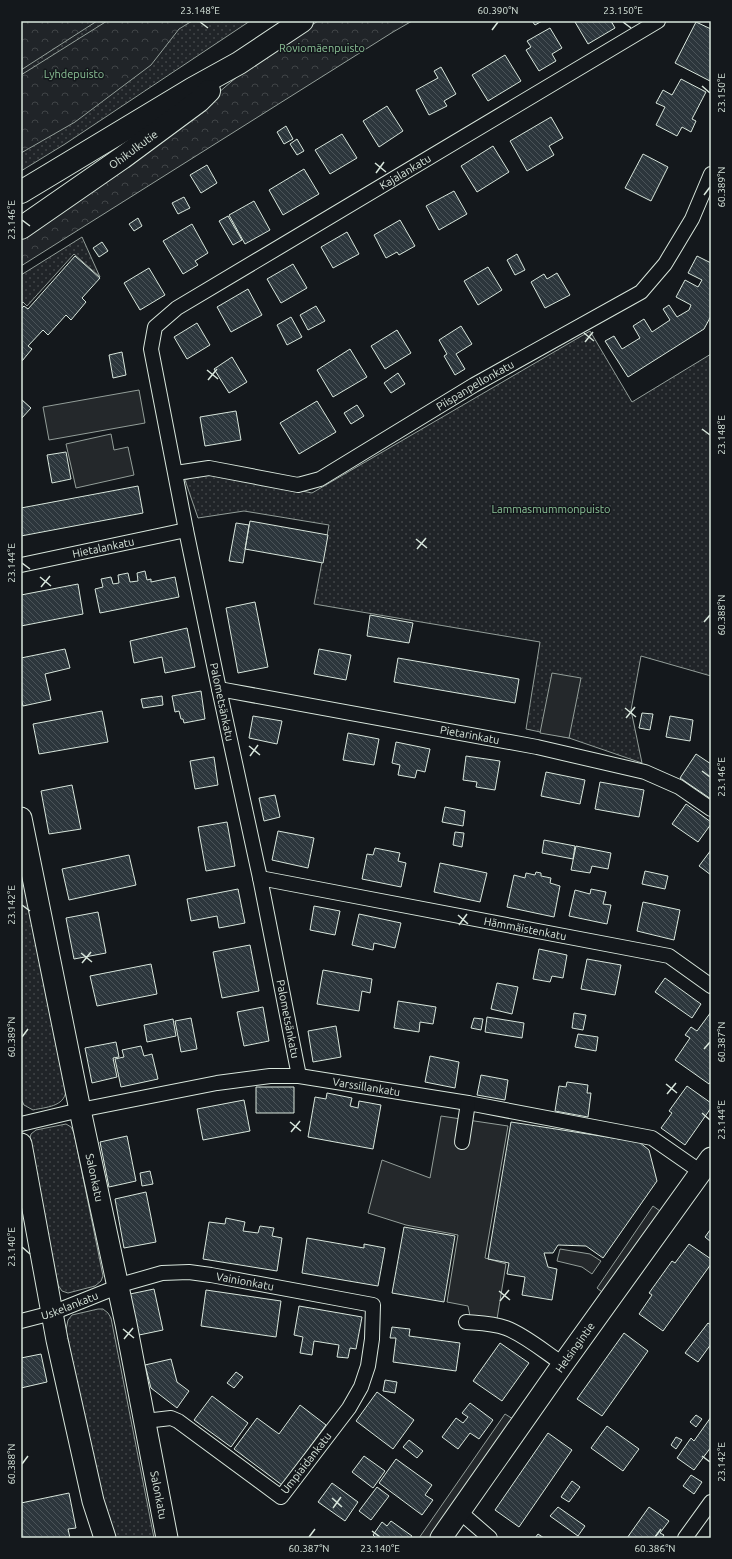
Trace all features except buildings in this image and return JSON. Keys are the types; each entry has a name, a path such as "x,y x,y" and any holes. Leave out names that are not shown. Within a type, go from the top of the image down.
{"main road":[{"name":"Ohikulkutie","path":"21,192 192,89 239,63 302,21"},
{"name":"Ohikulkutie","path":"21,228 109,168 199,101 239,63"},
{"name":"Salonkatu","path":"21,818 80,1110 118,1287 167,1538"},
{"path":"21,1144 52,1313 91,1493 105,1538"},
{"name":"Helsingintie","path":"441,1538 563,1364 706,1165"}],"street":[{"name":"Kajalankatu","path":"155,327 177,308 658,21"},
{"name":"Piispanpellonkatu","path":"176,473 209,468 298,485 320,479 474,385 641,292 665,264 692,219 711,174"},
{"name":"Palometsänkatu","path":"155,327 151,349 186,530 260,878 299,1076"},
{"name":"Hietalankatu","path":"21,565 186,530"},
{"name":"Pietarinkatu","path":"219,689 537,747 638,770 679,787 711,809"},
{"name":"Hämmäistenkatu","path":"260,878 669,956 711,986"},
{"name":"Varssillankatu","path":"21,1124 80,1110 217,1083 270,1076 299,1076 468,1103 652,1138 706,1165"},
{"path":"462,1142 468,1103"},
{"name":"Vainionkatu","path":"118,1287 162,1273 188,1272 373,1305"},
{"name":"Uskelankatu","path":"21,1321 52,1313 118,1287"},
{"name":"Umpiaidankatu","path":"145,1421 171,1418 178,1421 282,1497 349,1408 361,1387 368,1366 372,1339 373,1305"},
{"path":"466,1322 489,1324 506,1328 517,1333 563,1364"},
{"path":"685,1538 711,1502"},
{"path":"460,1512 490,1538"}],"green space":[{"name":"Lyhdepuisto","path":"21,21 250,21 65,144 21,171"},
{"path":"21,21 97,21 21,70"},
{"path":"107,21 192,21 179,29 151,65 75,122 21,153 21,75"},
{"name":"Roviomäenpuisto","path":"318,21 412,21 21,266 21,237 185,121 251,65"},
{"path":"82,237 100,277 74,254 27,306 23,302 21,304 21,275"},
{"name":"Lammasmummonpuisto","path":"590,331 632,402 711,354 711,676 641,656 631,710 642,763 569,738 526,729 540,642 314,604 329,525 244,511 198,518 185,480 208,472 312,493"},
{"path":"21,868 66,1091 65,1096 58,1103 49,1107 33,1110 24,1105 21,1099"},
{"path":"66,1124 71,1127 74,1133 103,1276 101,1281 95,1286 68,1293 62,1291 58,1285 29,1142 31,1134 36,1130"},
{"path":"103,1309 111,1318 154,1538 116,1538 107,1519 90,1451 66,1330 68,1320 72,1315"}],"shaded area":[{"path":"139,390 145,423 49,440 43,407"},
{"path":"111,434 114,450 128,447 134,475 76,488 66,444"},
{"path":"552,673 581,678 569,738 540,733"},
{"path":"441,1116 508,1126 485,1258 506,1264 497,1319 470,1316 468,1306 447,1302 458,1235 406,1225 368,1213 382,1160 430,1178"},
{"path":"653,1206 660,1211 602,1292 597,1288"},
{"path":"560,1249 590,1254 601,1261 592,1274 582,1267 557,1261"},
{"path":"505,1414 513,1419 429,1538 419,1538"}]}
